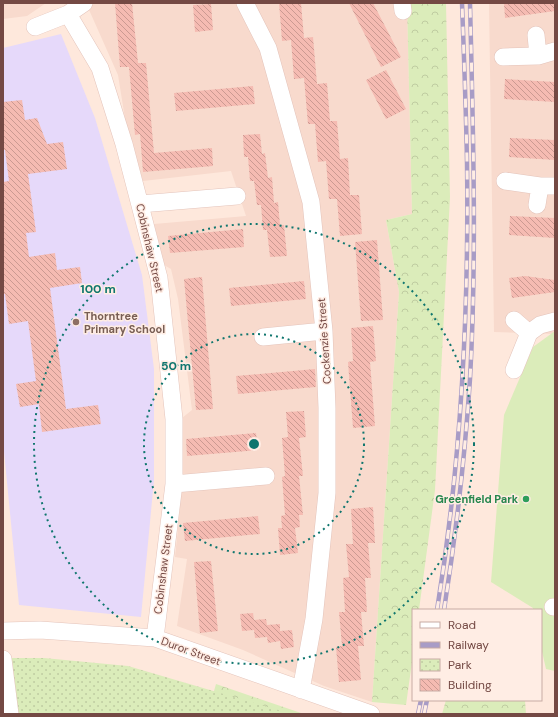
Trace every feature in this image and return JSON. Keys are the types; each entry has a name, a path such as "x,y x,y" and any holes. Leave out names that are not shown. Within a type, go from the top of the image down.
{"street":[{"path":"35,27 68,14 84,3"},
{"name":"Cockenzie Street","path":"245,3 268,48 311,202 324,331 327,408 327,493 314,620 301,690"},
{"name":"Cobinshaw Street","path":"68,14 100,68 124,144 160,278 174,419 174,484 155,638"},
{"path":"536,35 538,56"},
{"path":"503,57 538,56 555,51"},
{"path":"505,181 547,186 537,205"},
{"path":"140,204 237,196"},
{"path":"514,320 529,333"},
{"path":"514,370 529,333 540,325 555,321"},
{"path":"263,337 324,331"},
{"path":"174,484 266,476"},
{"name":"Duror Street","path":"3,631 40,630 155,638 371,714"},
{"path":"3,659 10,714"}],"shaded area":[{"path":"3,3 46,3 27,16 3,19"},
{"path":"86,3 407,3 412,214 386,220 399,292 372,702 324,686 243,650 177,626 187,559 175,557 180,509 182,418 192,410 178,299 171,269 164,265 154,224 246,216 231,171 143,181 127,131 118,75"},
{"path":"489,3 555,3 555,334 494,332"},
{"name":"Thorntree Primary School","path":"61,34 95,118 142,275 154,369 154,480 141,617 19,605 3,441 3,48"}],"green space":[{"path":"407,3 446,3 450,197 435,490 419,609 412,609 412,662 406,705 372,702 399,292 386,220 412,214"},
{"name":"Greenfield Park","path":"555,331 555,671 546,669 542,651 542,609 533,609 491,582 504,415 533,347"},
{"path":"3,658 44,658 128,666 292,714 3,714"},
{"path":"216,684 304,714 224,714 212,698"},
{"path":"446,701 525,701 526,714 442,714"}],"building":[{"path":"115,3 132,3 138,63 146,63 154,153 212,148 213,166 143,172 140,134 135,135 129,67 120,67"},
{"path":"279,3 301,3 304,38 313,37 317,84 327,83 330,121 337,121 340,159 348,158 350,195 359,195 362,234 340,236 337,199 329,199 326,161 318,162 315,124 308,124 304,78 294,79 291,40 282,41"},
{"path":"349,3 373,3 401,57 381,67"},
{"path":"504,3 555,3 555,11 505,18"},
{"path":"211,4 213,30 195,32 193,5"},
{"path":"386,70 406,109 386,119 366,80"},
{"path":"505,79 555,82 555,102 504,99"},
{"path":"253,86 255,104 176,111 174,93"},
{"path":"22,100 25,120 37,118 47,144 63,142 67,169 28,174 36,232 26,233 29,257 55,253 57,270 80,267 82,283 50,288 66,409 98,405 101,424 42,432 39,404 20,407 16,384 36,381 28,321 9,324 5,294 3,294 3,182 9,181 5,150 3,150 3,102"},
{"path":"260,134 262,154 265,153 268,178 272,177 274,203 278,202 280,225 284,225 287,256 270,257 267,230 263,230 261,205 257,205 254,181 250,181 248,157 244,157 243,135"},
{"path":"510,138 555,140 555,160 509,157"},
{"path":"510,216 555,218 555,238 509,235"},
{"path":"243,229 244,247 170,253 168,236"},
{"path":"377,240 383,320 361,321 355,242"},
{"path":"525,276 555,280 555,292 512,298 509,278"},
{"path":"202,277 213,409 196,410 184,279"},
{"path":"304,281 306,299 231,306 229,288"},
{"path":"373,326 376,361 370,362 375,426 353,428 348,362 353,361 351,328"},
{"path":"315,369 316,387 238,394 236,376"},
{"path":"304,411 306,437 299,438 303,476 299,476 303,515 299,515 300,527 295,528 298,553 280,555 278,528 282,528 281,516 285,515 282,477 285,476 282,438 288,437 286,412"},
{"path":"256,433 258,450 187,456 186,439"},
{"path":"373,507 375,543 368,543 371,578 365,578 367,612 361,612 364,646 358,646 361,680 339,682 336,647 342,646 339,612 345,612 343,578 349,577 346,544 353,544 351,509"},
{"path":"258,516 260,534 185,541 183,523"},
{"path":"211,561 218,631 200,633 194,562"},
{"path":"253,613 254,620 266,619 267,625 280,624 280,631 292,630 294,647 281,649 280,641 268,643 267,637 255,638 254,630 242,631 240,614"}],"railway":[{"path":"437,609 458,443 465,330 467,274 467,162 462,3"},
{"path":"444,609 463,466 470,379 474,238 470,3"},
{"path":"418,714 421,701"},
{"path":"424,714 427,701"}],"place":[{"name":"Thorntree Primary School","path":"76,322"},
{"name":"Greenfield Park","path":"526,499"}]}
